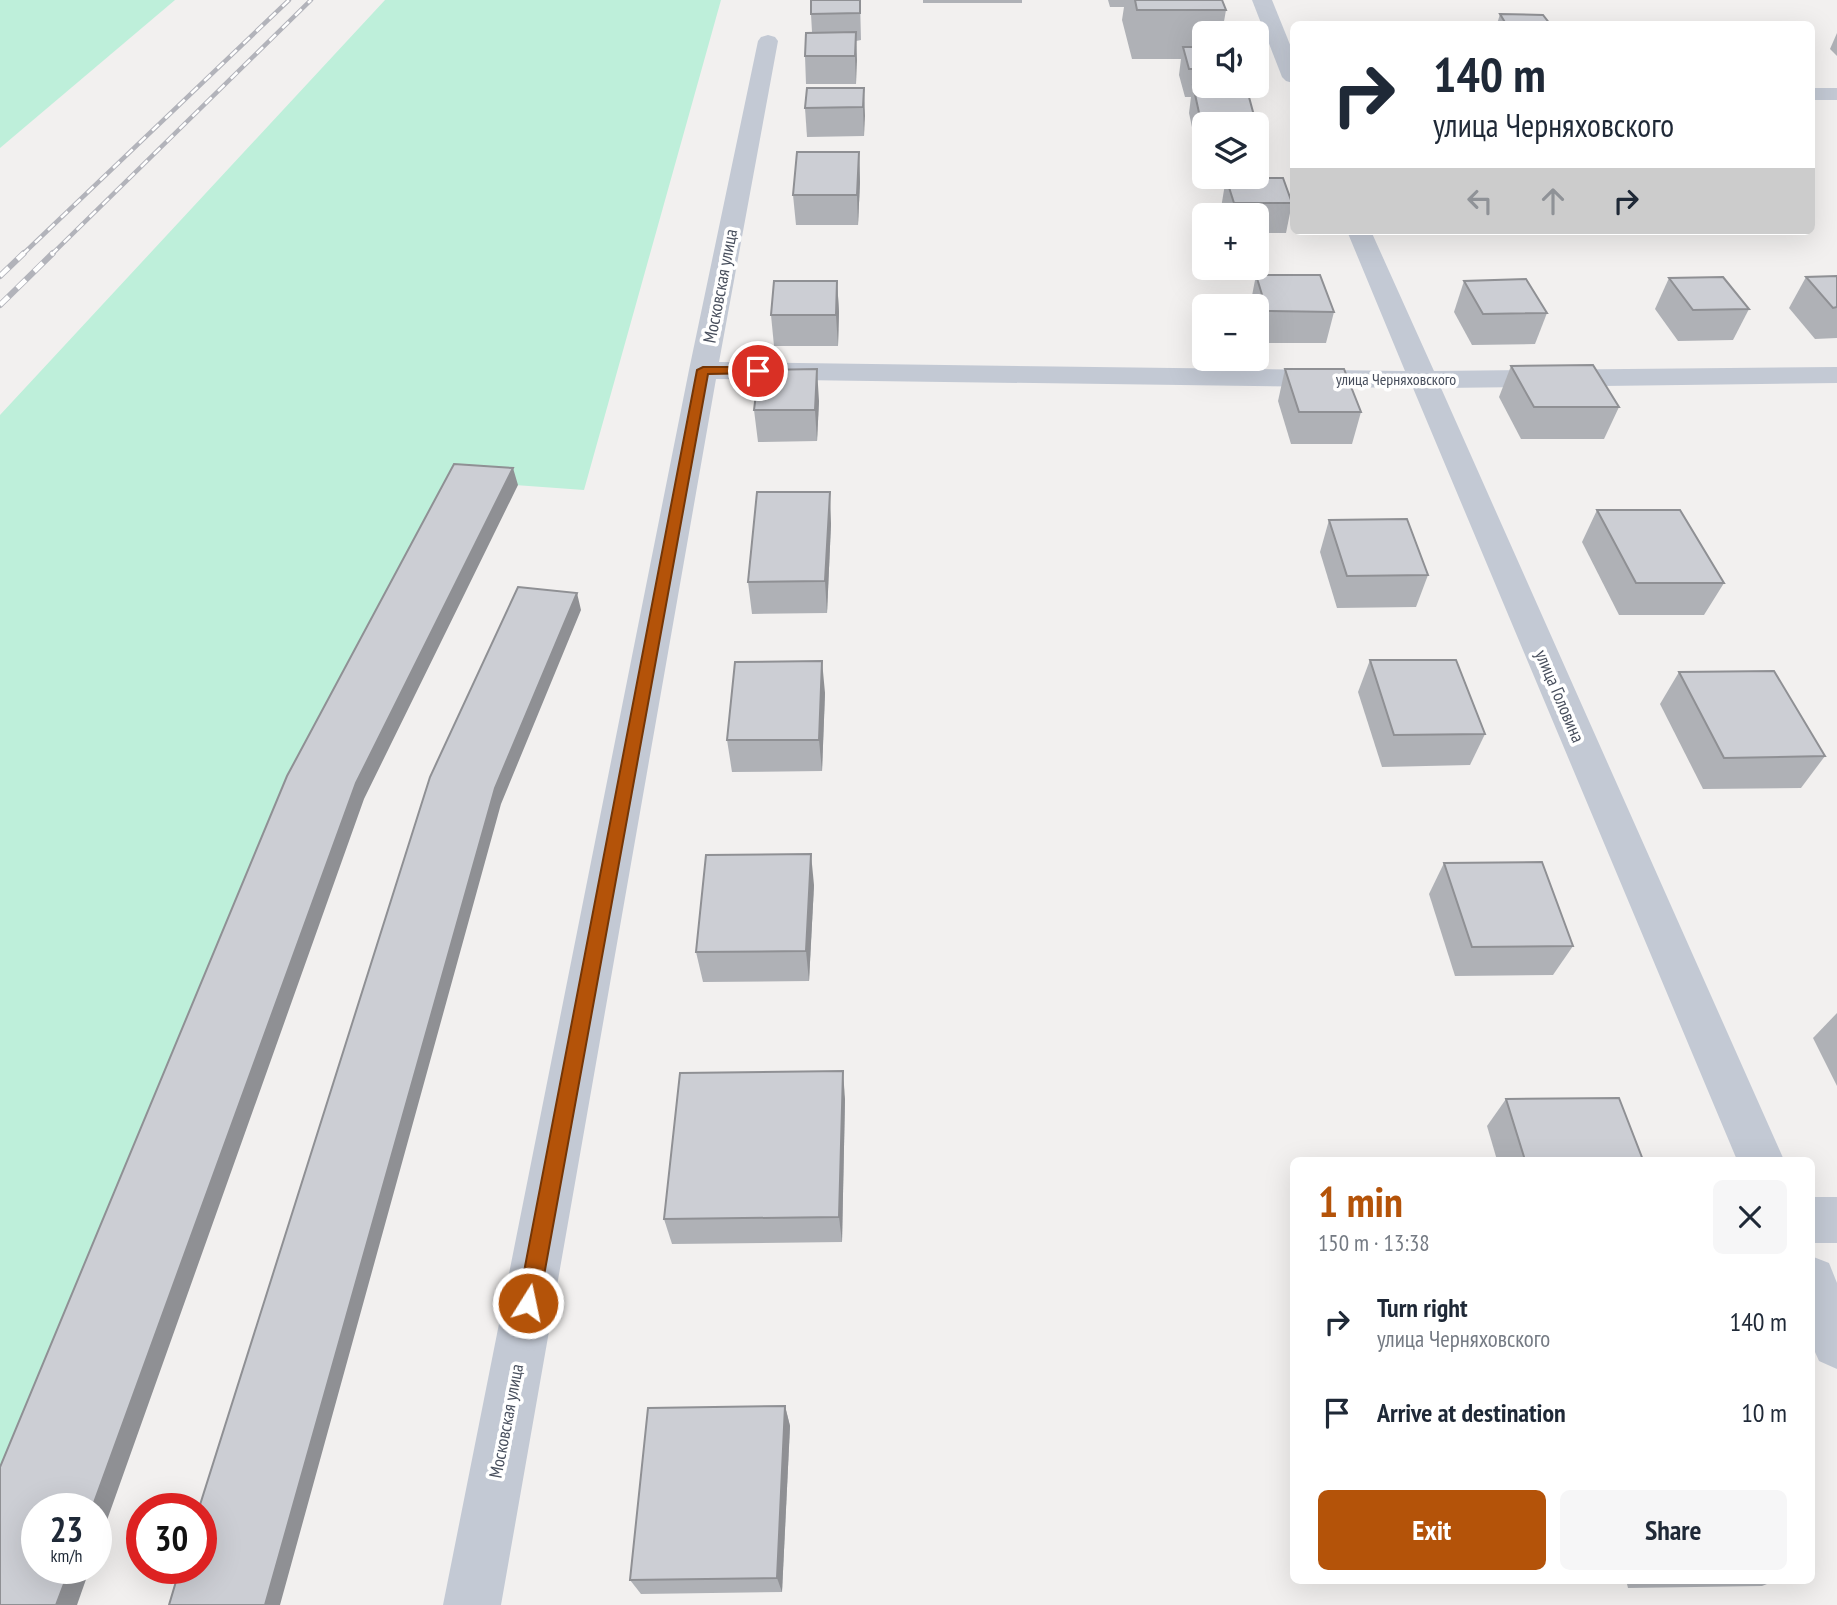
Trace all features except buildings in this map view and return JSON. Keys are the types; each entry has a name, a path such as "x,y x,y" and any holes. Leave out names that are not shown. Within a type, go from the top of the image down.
{"street":[{"path":"1262,0 1290,70"},
{"name":"Московская улица","path":"472,1605 703,370 768,41"},
{"path":"1815,94 1837,94"},
{"name":"улица Головина","path":"1361,235 1759,1157"},
{"name":"улица Черняховского","path":"703,370 1423,380 1837,375"},
{"path":"1815,1220 1837,1220"},
{"path":"1815,1291 1837,1343"}],"green space":[{"path":"0,0 175,0 0,148"},
{"path":"385,0 721,0 584,490 459,481 0,1521 0,415"}],"railway":[{"path":"22,255 289,0"},
{"path":"51,255 311,0"},
{"path":"0,276 24,253"},
{"path":"0,305 53,253"}],"route":[{"path":"528,1303 703,370 758,371"}]}
